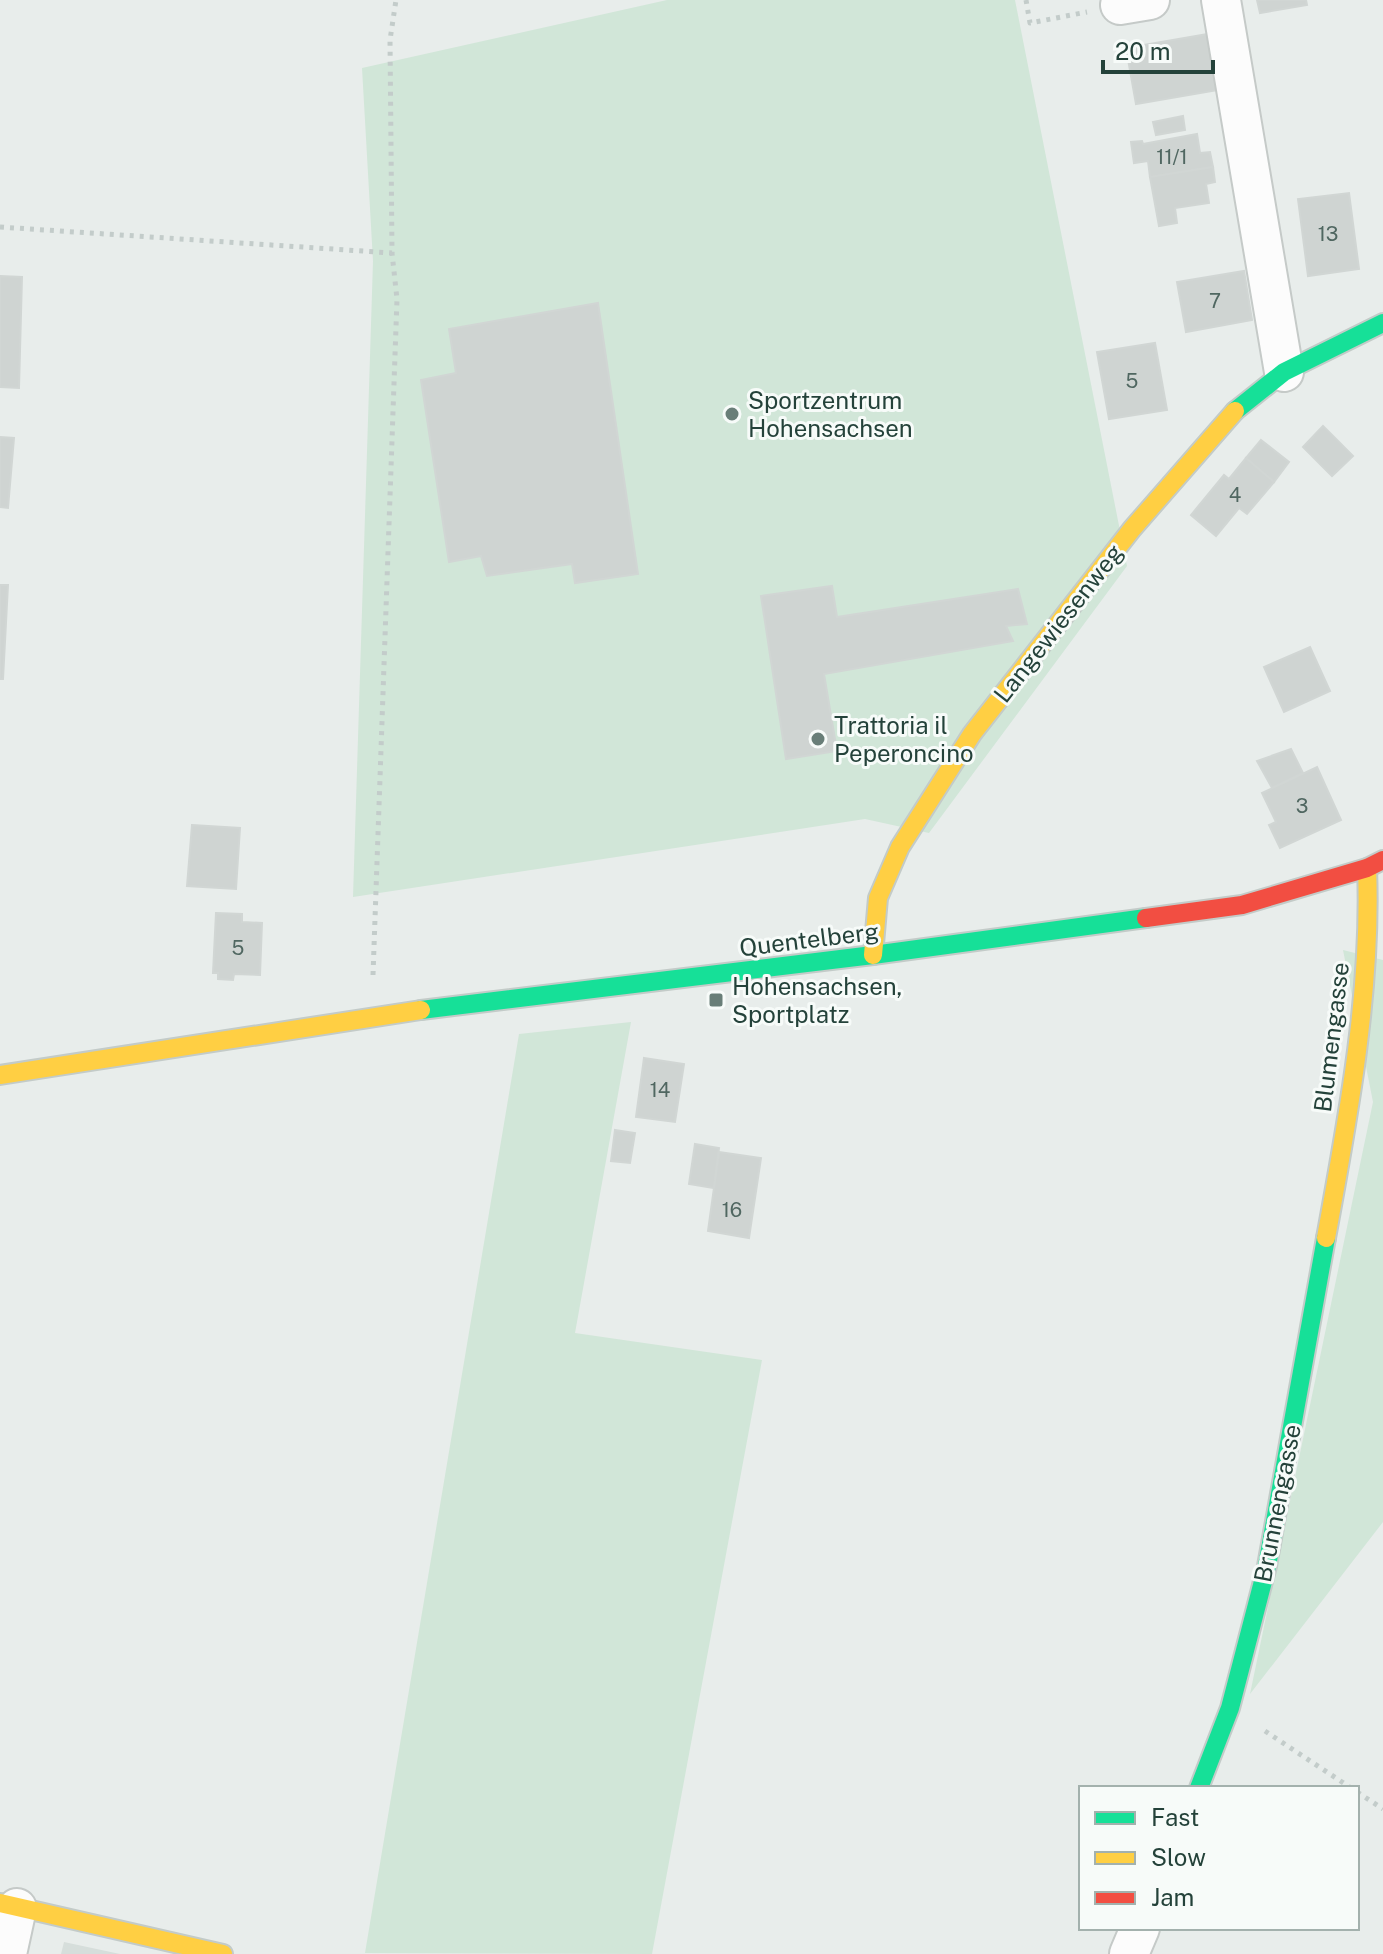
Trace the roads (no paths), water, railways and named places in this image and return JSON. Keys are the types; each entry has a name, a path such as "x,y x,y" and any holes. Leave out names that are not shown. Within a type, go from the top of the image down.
{"street":[{"path":"1221,0 1284,372"},
{"name":"Langewiesenweg","path":"873,955 878,898 900,847 972,734 1096,574 1227,417 1284,372 1383,323"},
{"name":"Quentelberg","path":"0,1075 372,1016 873,955 1242,905 1375,864"},
{"name":"Blumengasse","path":"1331,1211 1371,1036 1369,918 1375,864"},
{"name":"Brunnengasse","path":"1200,1786 1230,1708 1267,1566 1331,1211"},
{"path":"7,1954 9,1905 223,1954"},
{"path":"1129,1954 1139,1930"}],"place":[{"name":"Sportzentrum Hohensachsen","path":"732,414"},
{"name":"Trattoria il Peperoncino","path":"818,739"},
{"name":"Hohensachsen, Sportplatz","path":"716,1000"}]}
